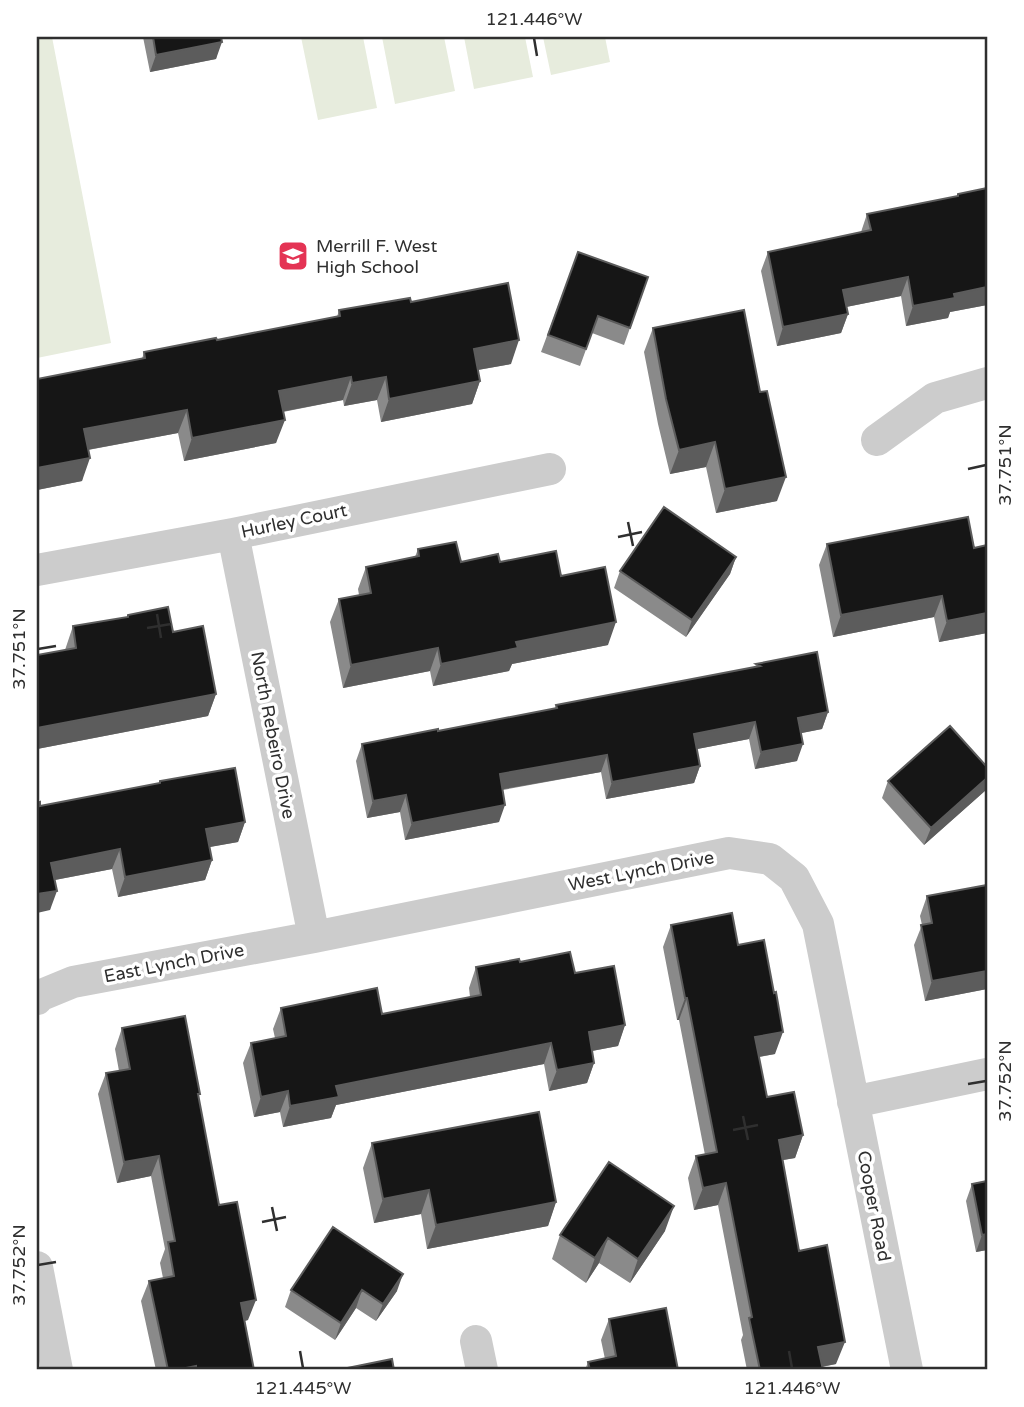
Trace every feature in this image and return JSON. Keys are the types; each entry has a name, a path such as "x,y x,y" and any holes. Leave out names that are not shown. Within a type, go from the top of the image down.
{"street":[{"path":"877,440 935,398 987,383"},
{"name":"Hurley Court","path":"37,570 233,534 550,469"},
{"name":"North Rebeiro Drive","path":"233,534 314,937"},
{"name":"West Lynch Drive","path":"314,937 729,853 771,859 794,877 818,924 841,1042"},
{"name":"East Lynch Drive","path":"37,999 73,982 314,937"},
{"name":"Cooper Road","path":"841,1042 907,1370"},
{"path":"853,1102 987,1074"},
{"path":"37,1266 57,1370"}],"shaded area":[{"path":"37,37 52,37 111,343 37,358"},
{"path":"301,37 363,37 377,108 318,120"},
{"path":"382,37 444,37 455,91 395,104"},
{"path":"464,37 525,37 533,77 474,89"},
{"path":"543,37 605,37 610,62 551,75"}],"building":[{"path":"153,37 221,37 222,42 156,55"},
{"path":"987,188 987,287 954,294 955,298 913,306 908,277 843,290 848,314 783,327 768,252 871,230 867,214"},
{"path":"578,252 648,277 630,328 598,316 586,349 548,335"},
{"path":"508,283 519,340 474,349 480,381 389,399 386,377 352,383 351,377 279,391 285,420 192,438 187,410 84,429 90,458 37,468 37,379 145,358 144,352 340,316 339,310 410,298 411,302"},
{"path":"744,310 760,392 767,391 786,477 725,489 715,442 679,450 653,328"},
{"path":"664,507 736,557 692,620 620,571"},
{"path":"968,517 974,548 987,545 987,613 947,621 942,596 841,615 827,544"},
{"path":"456,542 461,562 498,554 500,562 556,551 561,576 605,567 616,622 516,642 518,648 441,664 438,648 351,665 339,599 371,593 366,567 419,556 418,549"},
{"path":"168,607 173,632 203,626 216,694 37,728 37,655 76,648 73,626"},
{"path":"817,652 828,712 798,718 803,744 761,752 755,722 694,734 700,766 612,782 607,755 500,774 505,805 412,823 406,795 373,801 362,744 557,708 556,705 760,666 756,664"},
{"path":"950,726 987,767 987,778 931,828 888,781"},
{"path":"235,768 245,822 206,829 212,860 125,877 120,849 51,863 57,891 37,894 37,803 40,802 40,806"},
{"path":"987,885 987,971 932,981 921,925 932,923 927,896"},
{"path":"732,913 738,945 764,940 774,993 776,992 783,1032 755,1037 767,1097 794,1092 803,1135 779,1140 799,1251 827,1245 845,1342 818,1347 823,1370 760,1370 726,1183 703,1188 696,1156 717,1152 671,925"},
{"path":"570,952 575,973 614,966 625,1025 589,1032 594,1063 557,1070 551,1043 336,1086 339,1097 290,1106 288,1091 261,1097 251,1043 286,1036 281,1008 377,988 382,1014 481,995 476,967"},
{"path":"185,1016 219,1205 237,1202 256,1300 241,1303 254,1370 196,1370 196,1366 168,1370 149,1281 174,1276 168,1242 175,1241 159,1156 124,1162 106,1073 130,1069 122,1028"},
{"path":"539,1112 556,1202 436,1225 429,1190 383,1199 372,1143"},
{"path":"609,1162 674,1206 638,1259 608,1238 595,1258 560,1235"},
{"path":"987,1181 987,1234 982,1235 972,1184"},
{"path":"333,1227 403,1274 383,1304 362,1290 341,1323 291,1290"},
{"path":"666,1308 678,1370 590,1370 588,1362 616,1356 609,1319"},
{"path":"392,1359 394,1370 342,1370 342,1369"}],"place":[{"name":"Merrill F. West High School","path":"293,256"}]}
